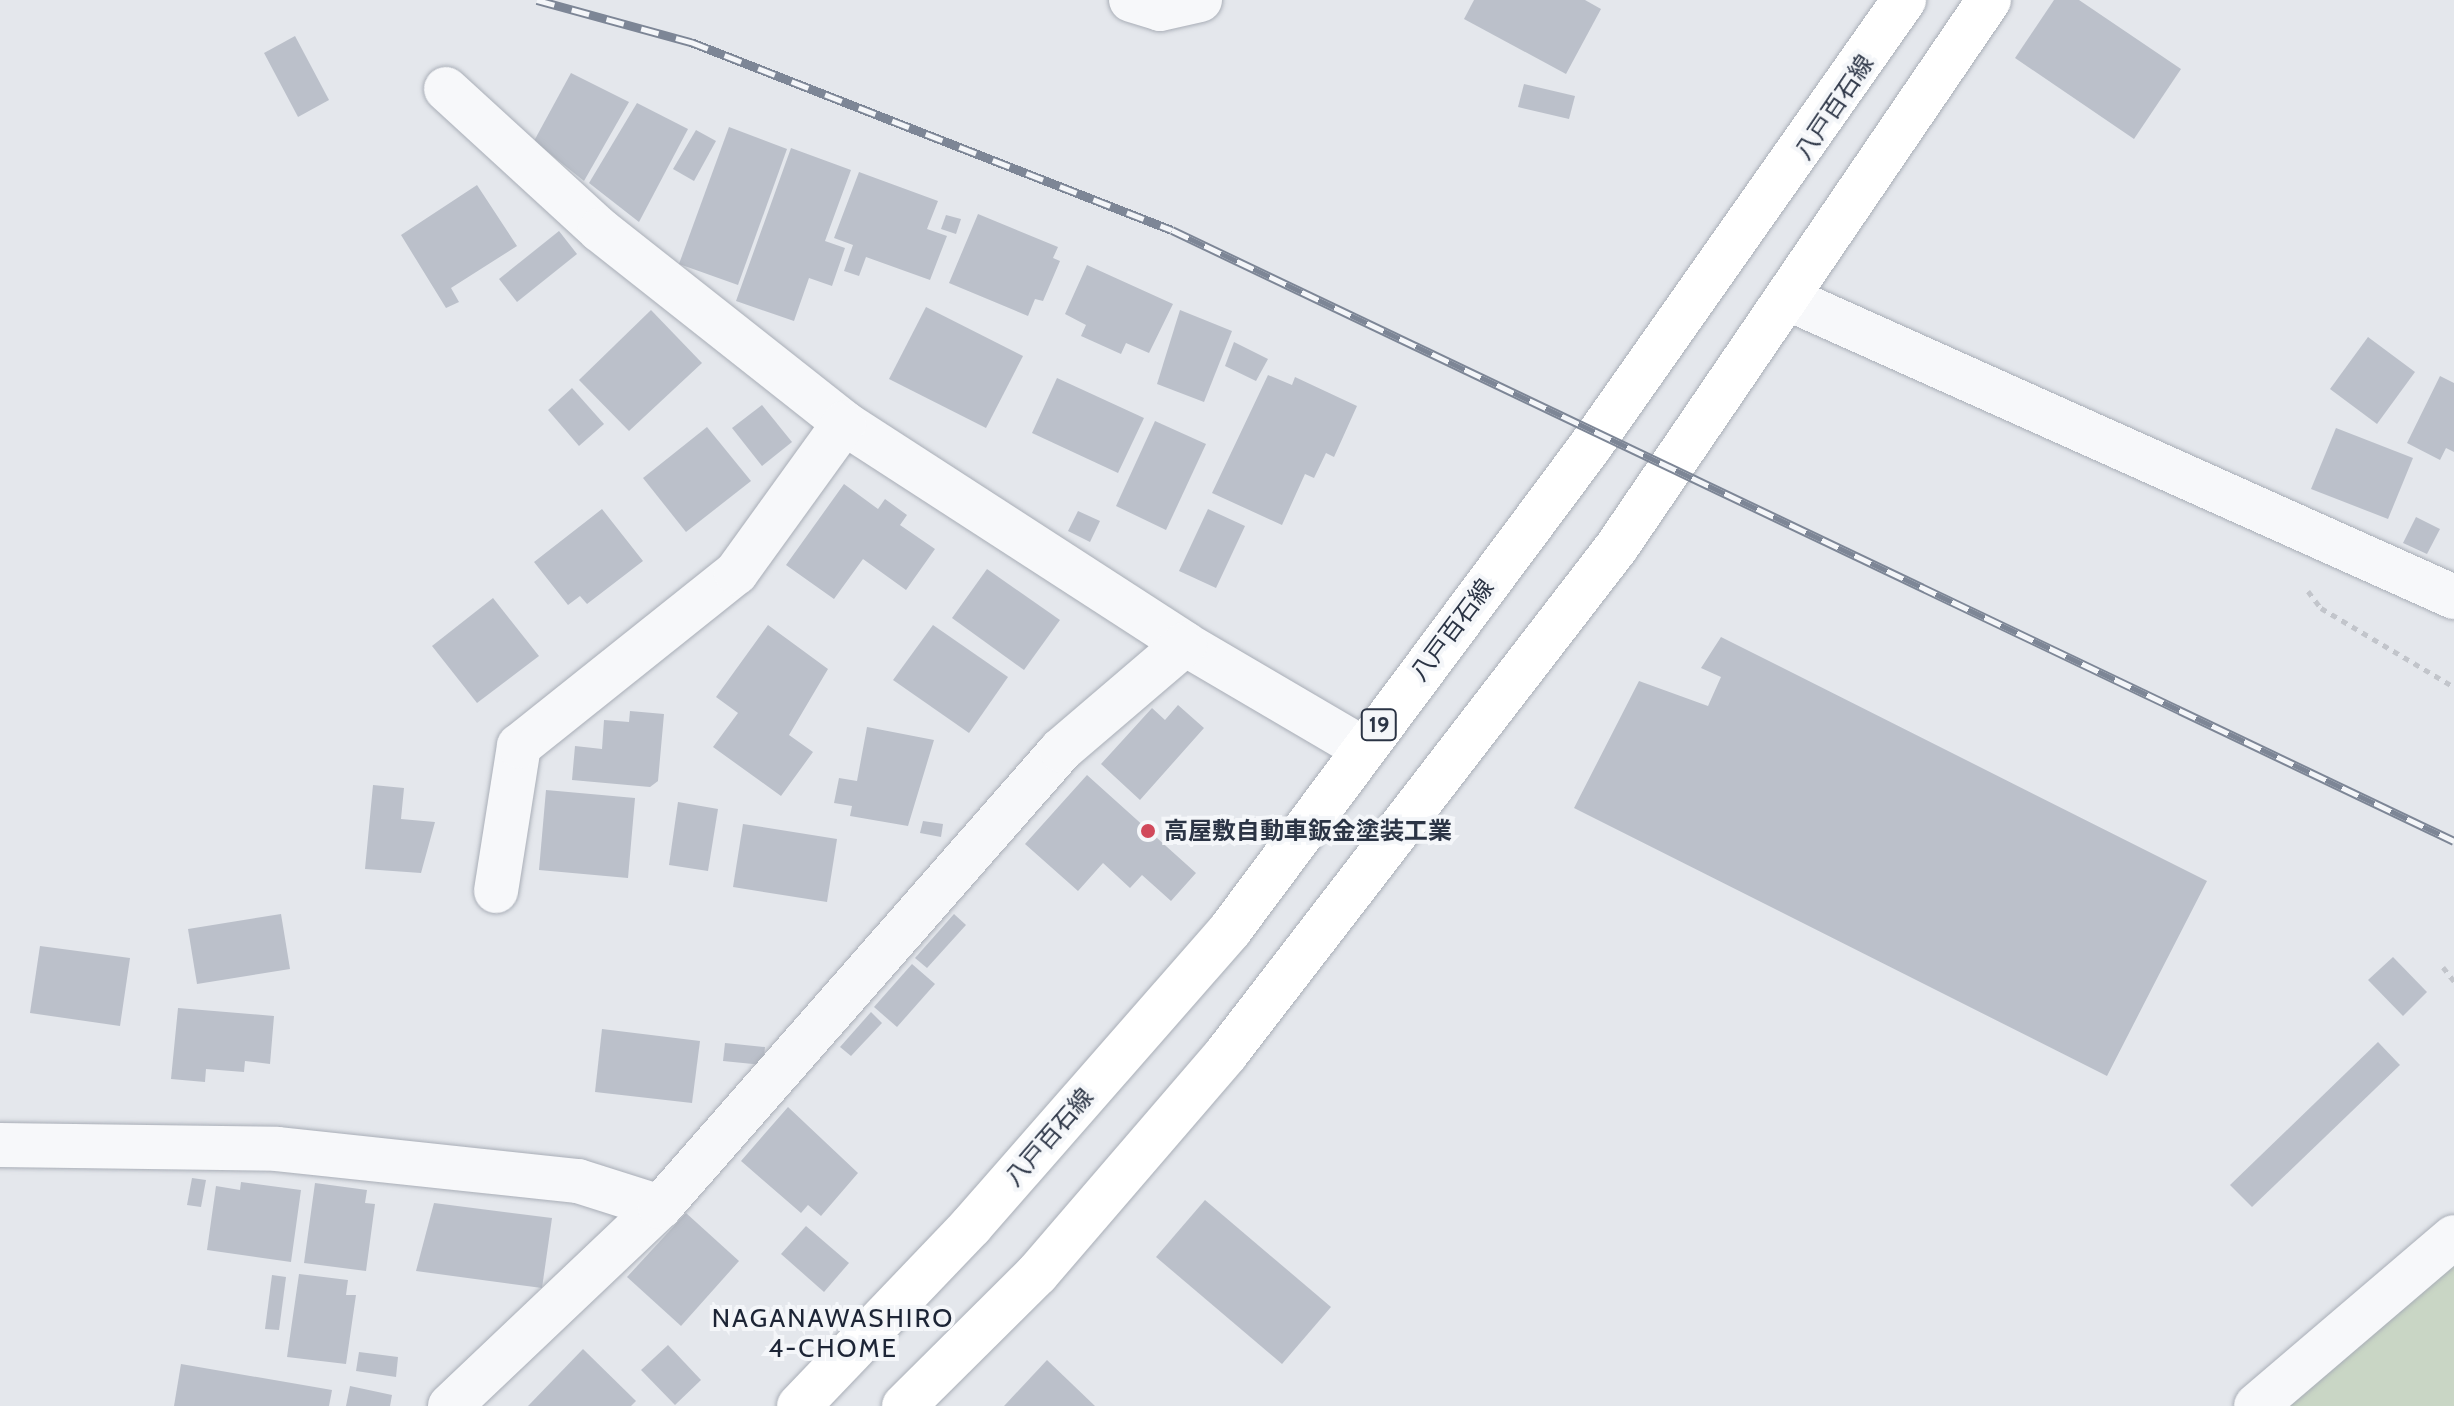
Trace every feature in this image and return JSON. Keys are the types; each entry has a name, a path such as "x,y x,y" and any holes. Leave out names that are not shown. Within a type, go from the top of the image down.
{"main road":[{"name":"八戸百石線","path":"799,1406 971,1226 1230,930 1362,748 1599,436 1904,0"},
{"path":"904,1406 1037,1274 1226,1054 1616,548 1789,299 1989,0"}],"street":[{"path":"1131,0 1160,9 1200,0"},
{"path":"446,89 600,230 844,423 1185,644 1362,748"},
{"path":"1789,299 2454,597"},
{"path":"496,891 519,746 736,573 844,423"},
{"path":"450,1406 660,1207 1061,750 1185,644"},
{"path":"0,1145 277,1149 578,1181 660,1207"},
{"path":"2256,1406 2454,1237"}],"path":[{"path":"2290,524 2289,566 2321,608 2454,687"},
{"path":"2443,967 2454,981"}],"green space":[{"path":"2454,1265 2454,1406 2290,1406"}],"building":[{"path":"1474,0 1585,0 1601,9 1566,74 1464,19"},
{"path":"2054,0 2079,0 2181,69 2134,139 2015,58"},
{"path":"295,36 329,100 298,117 264,53"},
{"path":"571,73 629,102 584,181 534,141"},
{"path":"1524,84 1575,96 1569,119 1518,107"},
{"path":"637,103 688,129 639,222 589,183"},
{"path":"729,127 787,149 738,285 679,264"},
{"path":"696,130 716,141 694,181 673,169"},
{"path":"791,148 851,170 825,241 845,248 832,286 809,278 794,321 736,301"},
{"path":"859,172 938,201 927,229 947,236 930,280 866,257 859,276 844,271 853,245 834,238"},
{"path":"477,185 517,246 451,288 459,302 446,308 401,235"},
{"path":"978,214 1058,247 1053,258 1060,261 1043,301 1035,299 1028,316 949,283"},
{"path":"946,215 961,219 956,234 941,229"},
{"path":"559,231 577,254 517,302 499,279"},
{"path":"1087,265 1173,304 1149,353 1126,343 1121,354 1081,336 1086,325 1065,314"},
{"path":"926,307 1023,356 986,428 889,379"},
{"path":"651,310 702,363 629,431 579,380"},
{"path":"1180,310 1232,331 1204,402 1157,384"},
{"path":"2368,337 2415,372 2377,424 2330,389"},
{"path":"1234,342 1268,359 1256,381 1225,366"},
{"path":"1268,375 1292,385 1295,377 1357,406 1334,457 1326,453 1314,478 1305,474 1282,525 1212,493"},
{"path":"2440,376 2454,383 2454,452 2446,448 2440,460 2407,443"},
{"path":"1057,378 1144,418 1118,473 1032,433"},
{"path":"572,388 604,424 579,446 548,410"},
{"path":"762,405 792,442 762,466 732,428"},
{"path":"1155,421 1206,444 1166,530 1116,506"},
{"path":"707,427 751,481 686,532 643,478"},
{"path":"2336,428 2413,458 2388,519 2311,489"},
{"path":"844,484 878,509 885,499 907,515 900,525 935,549 906,590 863,559 834,599 786,565"},
{"path":"602,509 643,561 587,604 580,596 568,605 534,562"},
{"path":"1208,509 1245,526 1216,588 1179,571"},
{"path":"1078,511 1100,521 1090,542 1068,531"},
{"path":"2416,517 2440,529 2427,554 2403,543"},
{"path":"987,569 1060,620 1024,670 952,618"},
{"path":"493,598 539,656 477,703 432,646"},
{"path":"768,625 828,669 789,735 813,752 781,796 713,747 738,713 716,697"},
{"path":"933,625 1008,677 969,733 893,680"},
{"path":"1721,637 2207,881 2107,1076 1574,808 1639,681 1708,706 1721,677 1701,668"},
{"path":"1178,705 1204,728 1140,800 1101,764 1152,708 1165,720"},
{"path":"630,711 664,714 658,781 650,787 572,780 575,746 602,749 604,720 629,722"},
{"path":"867,727 934,740 908,826 850,816 852,806 834,803 839,778 857,781"},
{"path":"1087,775 1196,873 1171,901 1142,875 1130,888 1103,863 1078,891 1025,844"},
{"path":"373,785 404,788 401,819 435,822 421,873 365,869"},
{"path":"546,790 635,798 628,878 539,870"},
{"path":"678,802 718,809 708,871 669,865"},
{"path":"923,821 943,824 941,837 920,833"},
{"path":"743,824 837,839 827,902 733,887"},
{"path":"281,914 290,969 197,984 188,929"},
{"path":"954,914 966,925 927,968 915,958"},
{"path":"40,946 130,958 120,1026 30,1013"},
{"path":"2393,957 2427,992 2403,1016 2368,980"},
{"path":"912,964 935,984 897,1027 874,1007"},
{"path":"178,1008 274,1016 270,1064 245,1061 244,1072 206,1069 205,1082 171,1079"},
{"path":"871,1012 882,1023 851,1056 840,1047"},
{"path":"602,1029 700,1041 692,1103 595,1092"},
{"path":"2378,1042 2400,1065 2252,1207 2230,1185"},
{"path":"725,1043 765,1047 763,1065 723,1061"},
{"path":"788,1107 858,1173 821,1216 808,1205 801,1213 741,1161"},
{"path":"192,1178 206,1180 201,1207 187,1205"},
{"path":"241,1182 301,1190 291,1262 207,1250 216,1186 240,1190"},
{"path":"315,1183 367,1190 365,1203 375,1204 366,1271 304,1263"},
{"path":"1205,1200 1331,1307 1282,1364 1156,1257"},
{"path":"434,1203 552,1218 542,1288 416,1271"},
{"path":"686,1213 739,1261 681,1326 627,1277"},
{"path":"806,1226 849,1263 824,1292 781,1254"},
{"path":"299,1274 348,1280 346,1295 356,1295 346,1364 287,1357"},
{"path":"272,1275 286,1277 279,1330 265,1329"},
{"path":"668,1345 701,1380 675,1405 641,1370"},
{"path":"583,1349 636,1401 631,1406 528,1406"},
{"path":"359,1352 398,1357 396,1377 356,1371"},
{"path":"1047,1360 1095,1406 1004,1406"},
{"path":"181,1364 332,1390 329,1406 174,1406"},
{"path":"350,1386 392,1395 390,1406 346,1406"}],"railway":[{"path":"537,0 691,42 1172,230 2454,841"}],"place":[{"name":"高屋敷自動車鈑金塗装工業","path":"1148,831"}],"district":[{"name":"NAGANAWASHIRO 4-CHOME","path":"833,1334"}]}
